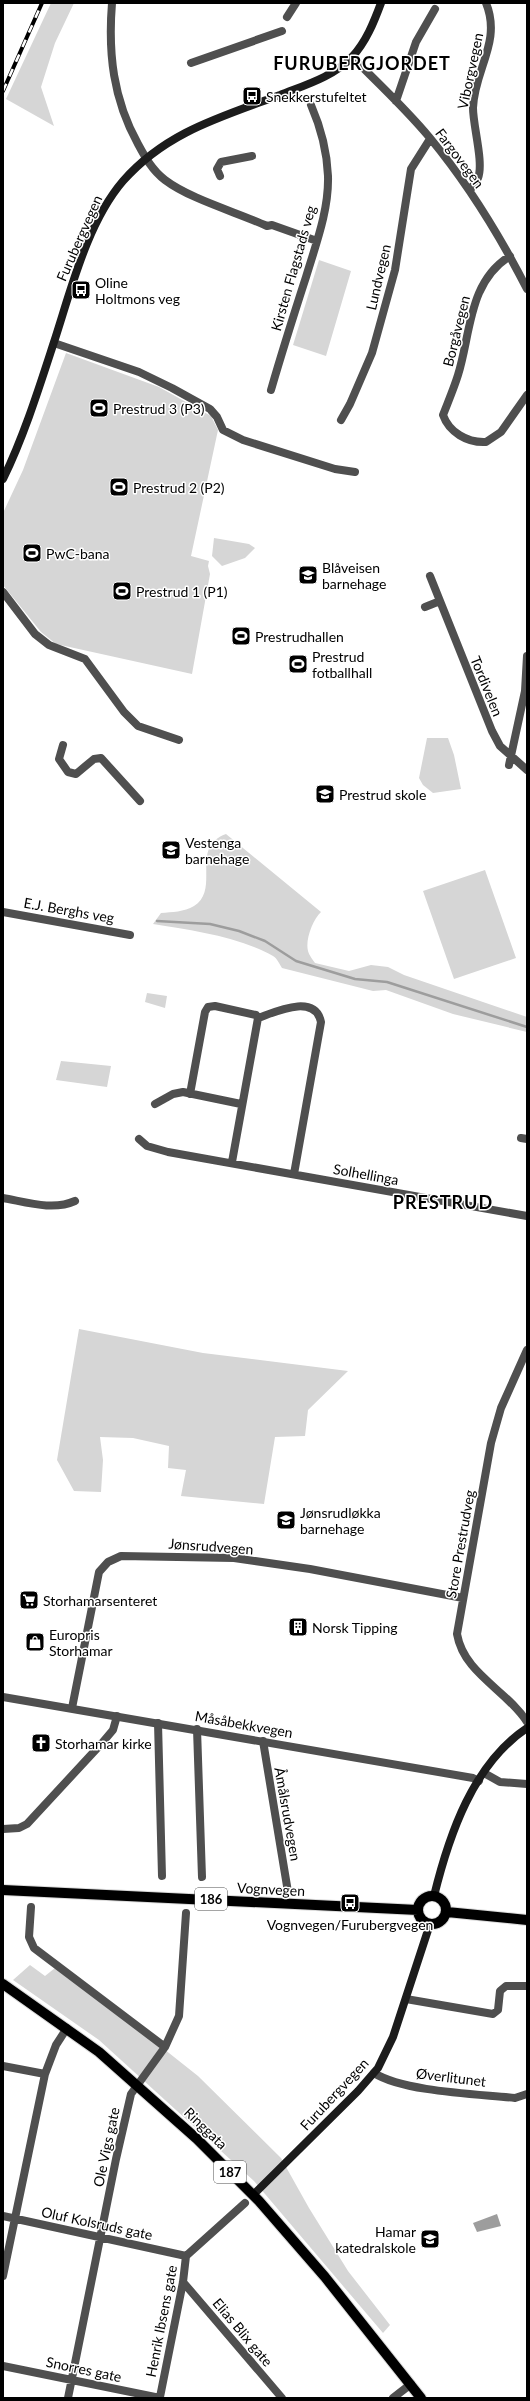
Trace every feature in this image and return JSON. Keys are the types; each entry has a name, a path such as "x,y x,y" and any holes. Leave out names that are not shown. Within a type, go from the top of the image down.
{"main road":[{"name":"Furubergvegen","path":"3,479 54,343 71,289 102,213 122,183 146,158 182,133 310,84 337,68 352,57 373,25 382,3"},
{"path":"434,1896 448,1845 479,1781 505,1744 527,1728"},
{"name":"Vognvegen","path":"3,1890 418,1910"},
{"path":"434,1896 444,1901 446,1912 441,1921 430,1924 423,1921 418,1910 423,1899 434,1896"},
{"path":"446,1912 527,1920"},
{"name":"Furubergvegen","path":"253,2195 374,2073 391,2042 430,1924"},
{"name":"Ringgata","path":"3,1984 67,2028 137,2084 197,2138 253,2195 325,2277 421,2398"}],"street":[{"path":"112,3 110,51 112,75 125,118 146,158 164,179 185,191 266,226 272,225 317,241"},
{"path":"287,17 296,3"},
{"name":"Viborgvegen","path":"470,190 478,178 480,169 474,128 473,105 492,28 486,3"},
{"path":"396,101 416,42 435,9"},
{"path":"191,64 282,31"},
{"name":"Fargovegen","path":"352,57 396,101 430,139 470,190 510,256 527,289"},
{"name":"Kirsten Flagstads veg","path":"270,390 317,241 326,202 328,177 323,140 311,105"},
{"name":"Lundvegen","path":"341,420 354,397 372,353 395,270 411,169 430,139"},
{"path":"220,176 217,169 221,162 252,156"},
{"name":"Borgåvegen","path":"510,256 495,269 477,295 458,374 443,415 445,421 453,431 471,440 486,442 501,432 527,395"},
{"path":"54,343 138,372 172,388 210,410 217,417 223,430 243,440 335,469 355,472"},
{"name":"Tordivelen","path":"430,576 492,731 510,761 527,770"},
{"path":"3,592 35,634 49,646 85,659 124,712 138,726 179,740"},
{"path":"426,607 440,601"},
{"path":"510,761 525,691 527,656"},
{"path":"63,745 59,759 68,772 76,774 94,759 101,758 140,801"},
{"name":"E.J. Berghs veg","path":"3,912 130,935"},
{"path":"190,1094 205,1012 208,1007 215,1006 252,1013 258,1018"},
{"path":"258,1018 283,1008 300,1006 314,1011 321,1022 294,1174"},
{"path":"232,1162 241,1104 258,1018"},
{"path":"155,1104 173,1094 190,1094 241,1104"},
{"name":"Solhellinga","path":"139,1139 147,1146 168,1152 232,1162 527,1216"},
{"path":"3,1198 54,1206 66,1205 75,1201"},
{"name":"Store Prestrudveg","path":"527,1350 501,1408 491,1443 457,1634 464,1657 517,1708 527,1722"},
{"name":"Jønsrudvegen","path":"72,1708 99,1572 108,1562 121,1556 234,1558 310,1569 463,1598"},
{"name":"Måsåbekkvegen","path":"3,1697 197,1729 473,1778 479,1781"},
{"path":"3,1829 20,1828 27,1824 113,1730 117,1716"},
{"path":"158,1723 162,1876"},
{"path":"197,1729 202,1877"},
{"name":"Åmålsrudvegen","path":"263,1741 288,1892"},
{"path":"484,1773 500,1782 527,1784"},
{"path":"31,1907 29,1938 34,1948 164,2047"},
{"name":"Ole Vigs gate","path":"68,2398 131,2094 164,2047 179,2016 186,1913"},
{"path":"406,1999 456,2010 493,2014 498,2010 500,1991 506,1986 527,1986"},
{"path":"3,2276 45,2074 56,2045 67,2028"},
{"path":"3,2066 45,2074"},
{"name":"Øverlitunet","path":"374,2073 387,2080 405,2085 515,2098 527,2094"},
{"name":"Henrik Ibsens gate","path":"160,2398 183,2282 186,2256 245,2203"},
{"name":"Oluf Kolsruds gate","path":"3,2216 101,2236 186,2256"},
{"name":"Elias Blix gate","path":"183,2282 282,2398"},
{"name":"Snorres gate","path":"3,2366 160,2398"},
{"path":"392,2398 411,2384"}],"shaded area":[{"path":"51,3 74,3 55,43 41,87 54,126 6,99"},
{"path":"319,260 351,271 326,356 293,345"},
{"path":"66,353 159,387 211,416 218,430 191,556 209,561 208,566 210,574 192,674 56,644 41,632 3,585 3,513 23,470"},
{"path":"214,538 249,544 255,548 245,558 222,566 212,556"},
{"path":"427,738 448,738 454,755 461,789 433,793 423,785 419,778"},
{"path":"226,834 321,912 315,920 307,946 315,963 349,971 371,965 388,967 404,975 527,1017 527,1032 453,1014 386,990 373,991 282,968 273,956 260,949 231,939 153,924 161,913 186,909 194,906 202,899 205,889 209,848 215,840"},
{"path":"485,870 516,958 454,979 423,891"},
{"path":"147,993 167,996 165,1008 145,1002"},
{"path":"61,1061 111,1066 107,1087 56,1080"},
{"path":"79,1329 203,1353 348,1371 308,1410 305,1436 275,1437 264,1504 181,1496 186,1470 168,1468 169,1446 133,1438 100,1437 103,1460 101,1492 74,1491 57,1460"},
{"path":"30,1965 45,1976 55,1968 111,2007 198,2076 281,2158 309,2208 348,2271 390,2325 383,2333 254,2181 99,2040 13,1980"},
{"path":"497,2214 501,2226 477,2232 473,2223"}],"waterway":[{"path":"157,921 210,924 239,931 265,941 296,961 355,979 387,982 527,1027"}],"railway":[{"path":"3,91 42,3"}],"place":[{"name":"Snekkerstufeltet","path":"252,96"},
{"name":"Oline Holtmons veg","path":"81,290"},
{"name":"Prestrud 3 (P3)","path":"99,408"},
{"name":"Prestrud 2 (P2)","path":"119,487"},
{"name":"PwC-bana","path":"32,553"},
{"name":"Blåveisen barnehage","path":"308,575"},
{"name":"Prestrud 1 (P1)","path":"122,591"},
{"name":"Prestrudhallen","path":"241,636"},
{"name":"Prestrud fotballhall","path":"298,664"},
{"name":"Prestrud skole","path":"325,794"},
{"name":"Vestenga barnehage","path":"171,850"},
{"name":"Jønsrudløkka barnehage","path":"286,1520"},
{"name":"Storhamarsenteret","path":"29,1600"},
{"name":"Norsk Tipping","path":"298,1627"},
{"name":"Europris Storhamar","path":"35,1642"},
{"name":"Storhamar kirke","path":"41,1743"},
{"name":"Vognvegen/Furubergvegen","path":"350,1903"},
{"name":"Hamar katedralskole","path":"430,2239"}],"district":[{"name":"FURUBERGJORDET","path":"362,63"},
{"name":"PRESTRUD","path":"443,1202"}]}
